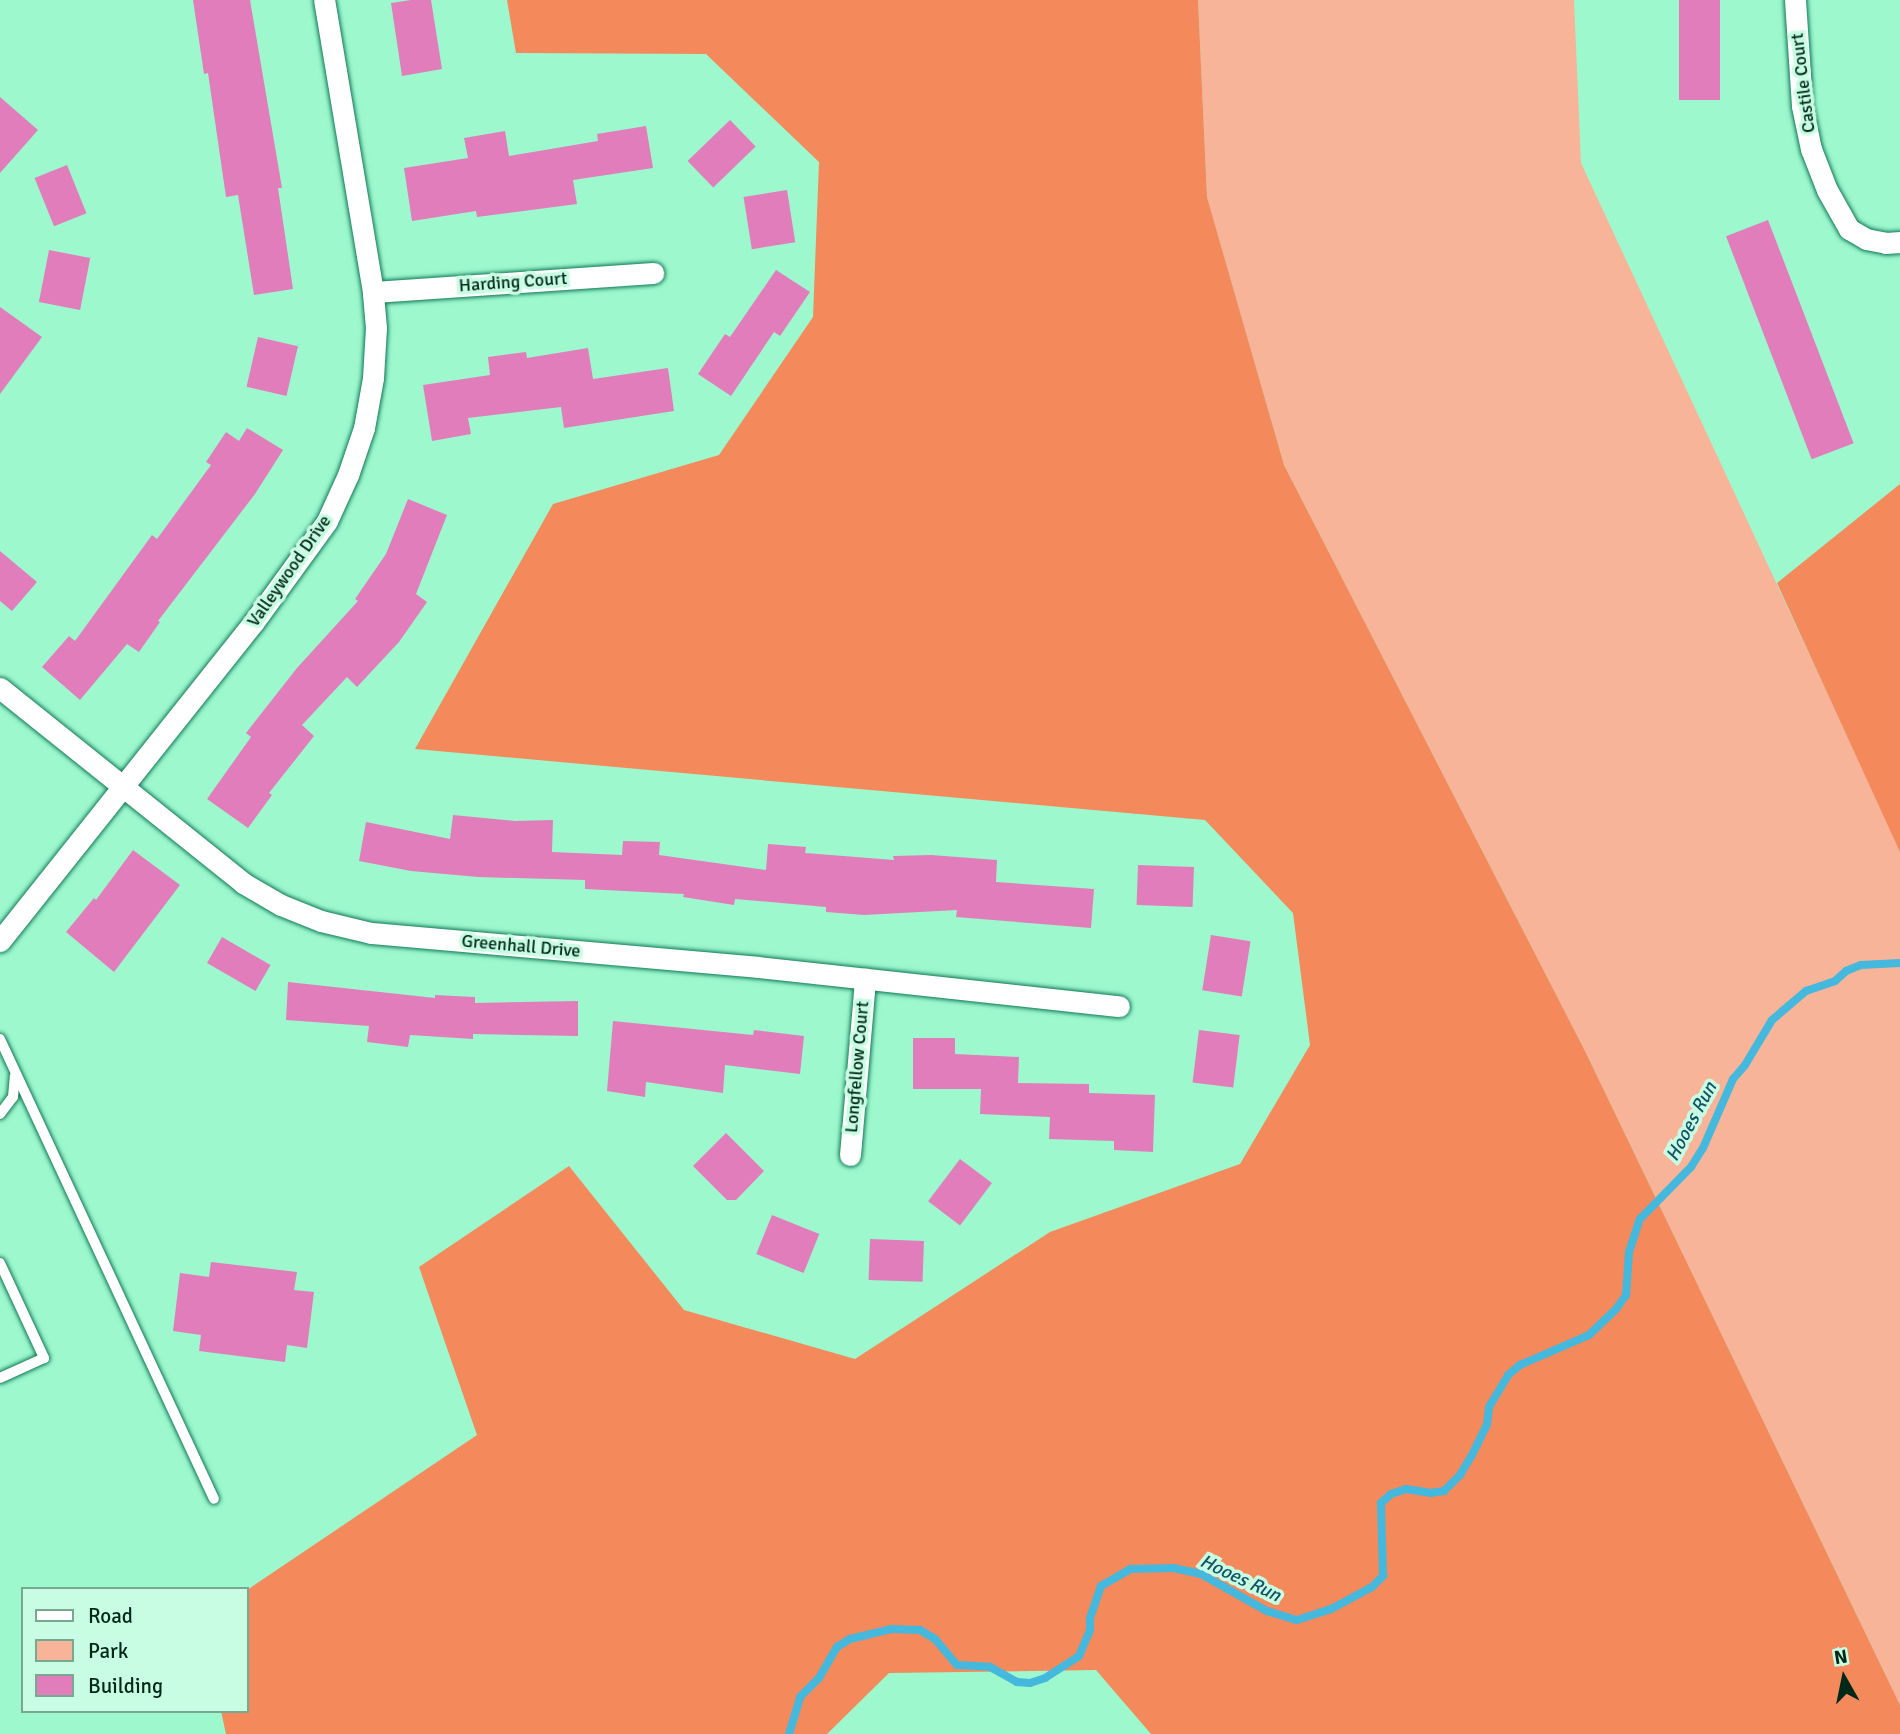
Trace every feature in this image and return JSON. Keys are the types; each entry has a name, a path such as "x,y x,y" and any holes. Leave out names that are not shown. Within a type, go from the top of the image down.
{"street":[{"name":"Valleywood Drive","path":"0,941 253,623 327,521 348,475 364,428 373,378 373,292 324,0"},
{"name":"Castile Court","path":"1795,0 1802,106 1811,149 1827,190 1849,229 1866,239 1886,243 1900,242"},
{"name":"Harding Court","path":"373,292 653,273"},
{"name":"Greenhall Drive","path":"0,688 243,883 281,905 321,921 371,933 865,979 1119,1006"},
{"name":"Longfellow Court","path":"850,1155 865,979"}],"lane":[{"path":"0,1039 214,1499"},
{"path":"0,1114 13,1097 16,1083 14,1069"},
{"path":"0,1264 44,1358 0,1378"}],"green space":[{"path":"1198,0 1574,0 1581,163 1900,849 1900,1705 1585,1051 1284,465 1207,197"}],"shaded area":[{"path":"507,0 1198,0 1207,197 1284,465 1585,1051 1900,1705 1900,1734 1151,1734 1096,1670 889,1673 827,1734 226,1734 221,1713 248,1713 248,1589 477,1435 419,1267 569,1166 684,1310 855,1359 1050,1232 1240,1164 1310,1045 1293,913 1205,820 415,749 553,504 719,455 813,317 819,162 706,54 516,53"},
{"path":"1900,484 1900,852 1777,583"}],"building":[{"path":"193,0 250,0 282,188 278,188 293,289 254,295 238,195 226,197 208,73 204,74"},
{"path":"431,0 442,69 402,76 391,3"},
{"path":"1679,0 1720,0 1720,100 1679,100"},
{"path":"0,97 38,130 0,173"},
{"path":"730,120 756,147 713,188 688,161"},
{"path":"646,126 653,168 573,180 577,204 477,217 476,211 412,221 404,168 468,158 464,138 505,131 509,156 598,141 597,134"},
{"path":"67,165 86,213 54,226 35,178"},
{"path":"787,190 795,242 752,249 744,197"},
{"path":"1768,220 1854,443 1812,459 1726,236"},
{"path":"49,250 90,258 80,310 39,302"},
{"path":"776,270 810,292 780,336 774,332 731,396 698,374 725,334 730,337"},
{"path":"0,307 42,337 0,394"},
{"path":"258,337 298,346 286,396 247,387"},
{"path":"588,348 593,379 668,368 674,411 564,428 561,407 468,418 471,434 432,441 423,385 490,375 488,357 526,352 527,358"},
{"path":"247,428 283,450 255,494 158,621 160,622 139,652 127,644 80,700 42,667 69,636 75,641 152,535 157,539 211,465 206,462 226,432 239,441"},
{"path":"408,499 447,515 416,594 427,602 399,642 357,687 347,677 302,725 314,736 269,793 272,795 248,828 207,799 251,737 246,733 297,668 358,601 355,599 386,554"},
{"path":"0,551 37,582 12,611 0,601"},
{"path":"453,815 515,821 553,820 552,852 622,855 623,841 660,842 659,855 766,870 768,844 806,847 805,853 894,860 893,856 931,855 997,860 996,882 1094,889 1091,928 956,917 957,910 864,915 826,912 826,907 735,899 734,905 683,897 684,894 585,889 585,880 478,877 411,871 359,861 366,822 450,839"},
{"path":"133,850 180,885 114,972 66,932 94,898 96,900"},
{"path":"1138,865 1194,867 1193,907 1137,905"},
{"path":"1211,935 1251,941 1242,997 1202,990"},
{"path":"222,937 270,965 255,991 207,963"},
{"path":"288,982 435,998 435,995 475,997 475,1003 578,1001 578,1036 473,1034 473,1039 410,1035 408,1047 367,1042 369,1026 286,1020"},
{"path":"613,1021 753,1035 754,1030 804,1036 800,1074 725,1065 723,1093 646,1082 645,1097 607,1091"},
{"path":"1199,1030 1240,1035 1233,1088 1193,1083"},
{"path":"913,1038 955,1038 955,1054 1019,1057 1018,1083 1089,1084 1089,1093 1155,1095 1153,1152 1114,1150 1114,1141 1049,1139 1050,1117 980,1114 981,1089 913,1089"},
{"path":"726,1133 764,1171 736,1200 727,1200 693,1166"},
{"path":"960,1159 992,1183 960,1225 928,1201"},
{"path":"772,1215 819,1234 804,1273 756,1254"},
{"path":"870,1239 924,1241 923,1282 869,1280"},
{"path":"211,1262 297,1272 294,1290 314,1292 307,1348 287,1345 285,1362 199,1351 201,1335 173,1331 180,1273 209,1277"}],"waterway":[{"name":"Hooes Run","path":"789,1734 800,1697 819,1678 837,1647 850,1639 891,1629 920,1630 935,1639 957,1665 990,1667 1017,1682 1030,1683 1045,1678 1079,1656 1090,1630 1090,1618 1101,1586 1130,1569 1173,1568 1201,1574 1267,1611 1297,1620 1331,1609 1372,1587 1383,1576 1381,1503 1391,1494 1406,1489 1430,1493 1444,1491 1460,1475 1472,1455 1487,1424 1489,1407 1508,1375 1520,1365 1589,1335 1616,1309 1626,1295 1629,1252 1640,1219 1691,1167 1703,1148 1733,1079 1745,1065 1772,1020 1806,991 1835,981 1846,971 1861,965 1900,963"}]}
